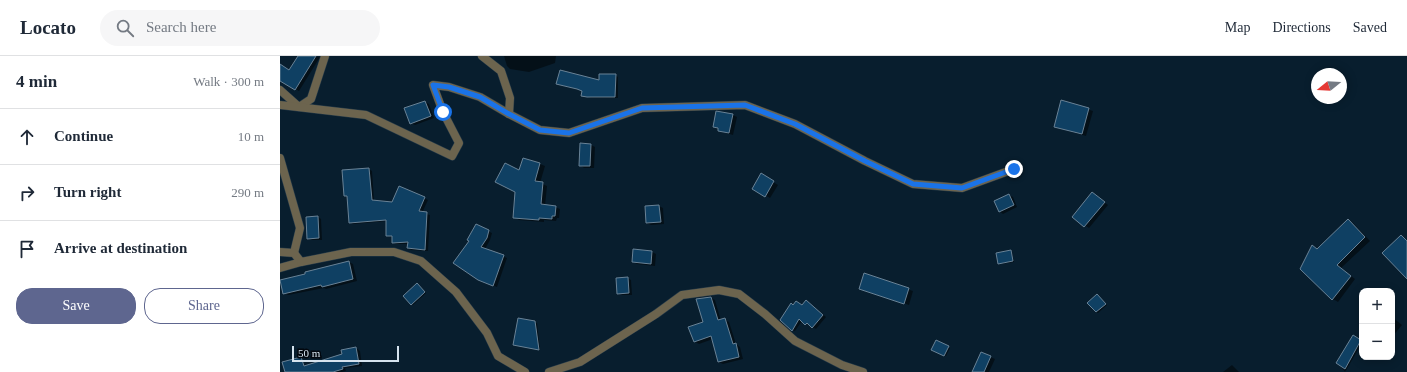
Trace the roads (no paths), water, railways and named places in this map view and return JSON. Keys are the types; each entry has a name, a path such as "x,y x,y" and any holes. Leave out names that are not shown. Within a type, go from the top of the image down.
{"street":[{"path":"299,107 311,99 325,56"},
{"path":"482,56 502,71 510,98 509,114"},
{"path":"280,105 366,114 452,156 459,143 443,112 433,85 449,87 480,97 540,130 569,133 642,108 745,105 795,124 865,161 913,184 962,188 1014,169"},
{"path":"280,90 299,107"},
{"path":"280,158 300,228 294,253"},
{"path":"280,252 294,253 301,262"},
{"path":"280,268 301,262 351,252 394,252 421,261 456,292 487,333 498,356 525,372"},
{"path":"549,372 580,362 656,314 682,295 719,290 739,294 765,314 795,341 842,365 863,372"}]}
